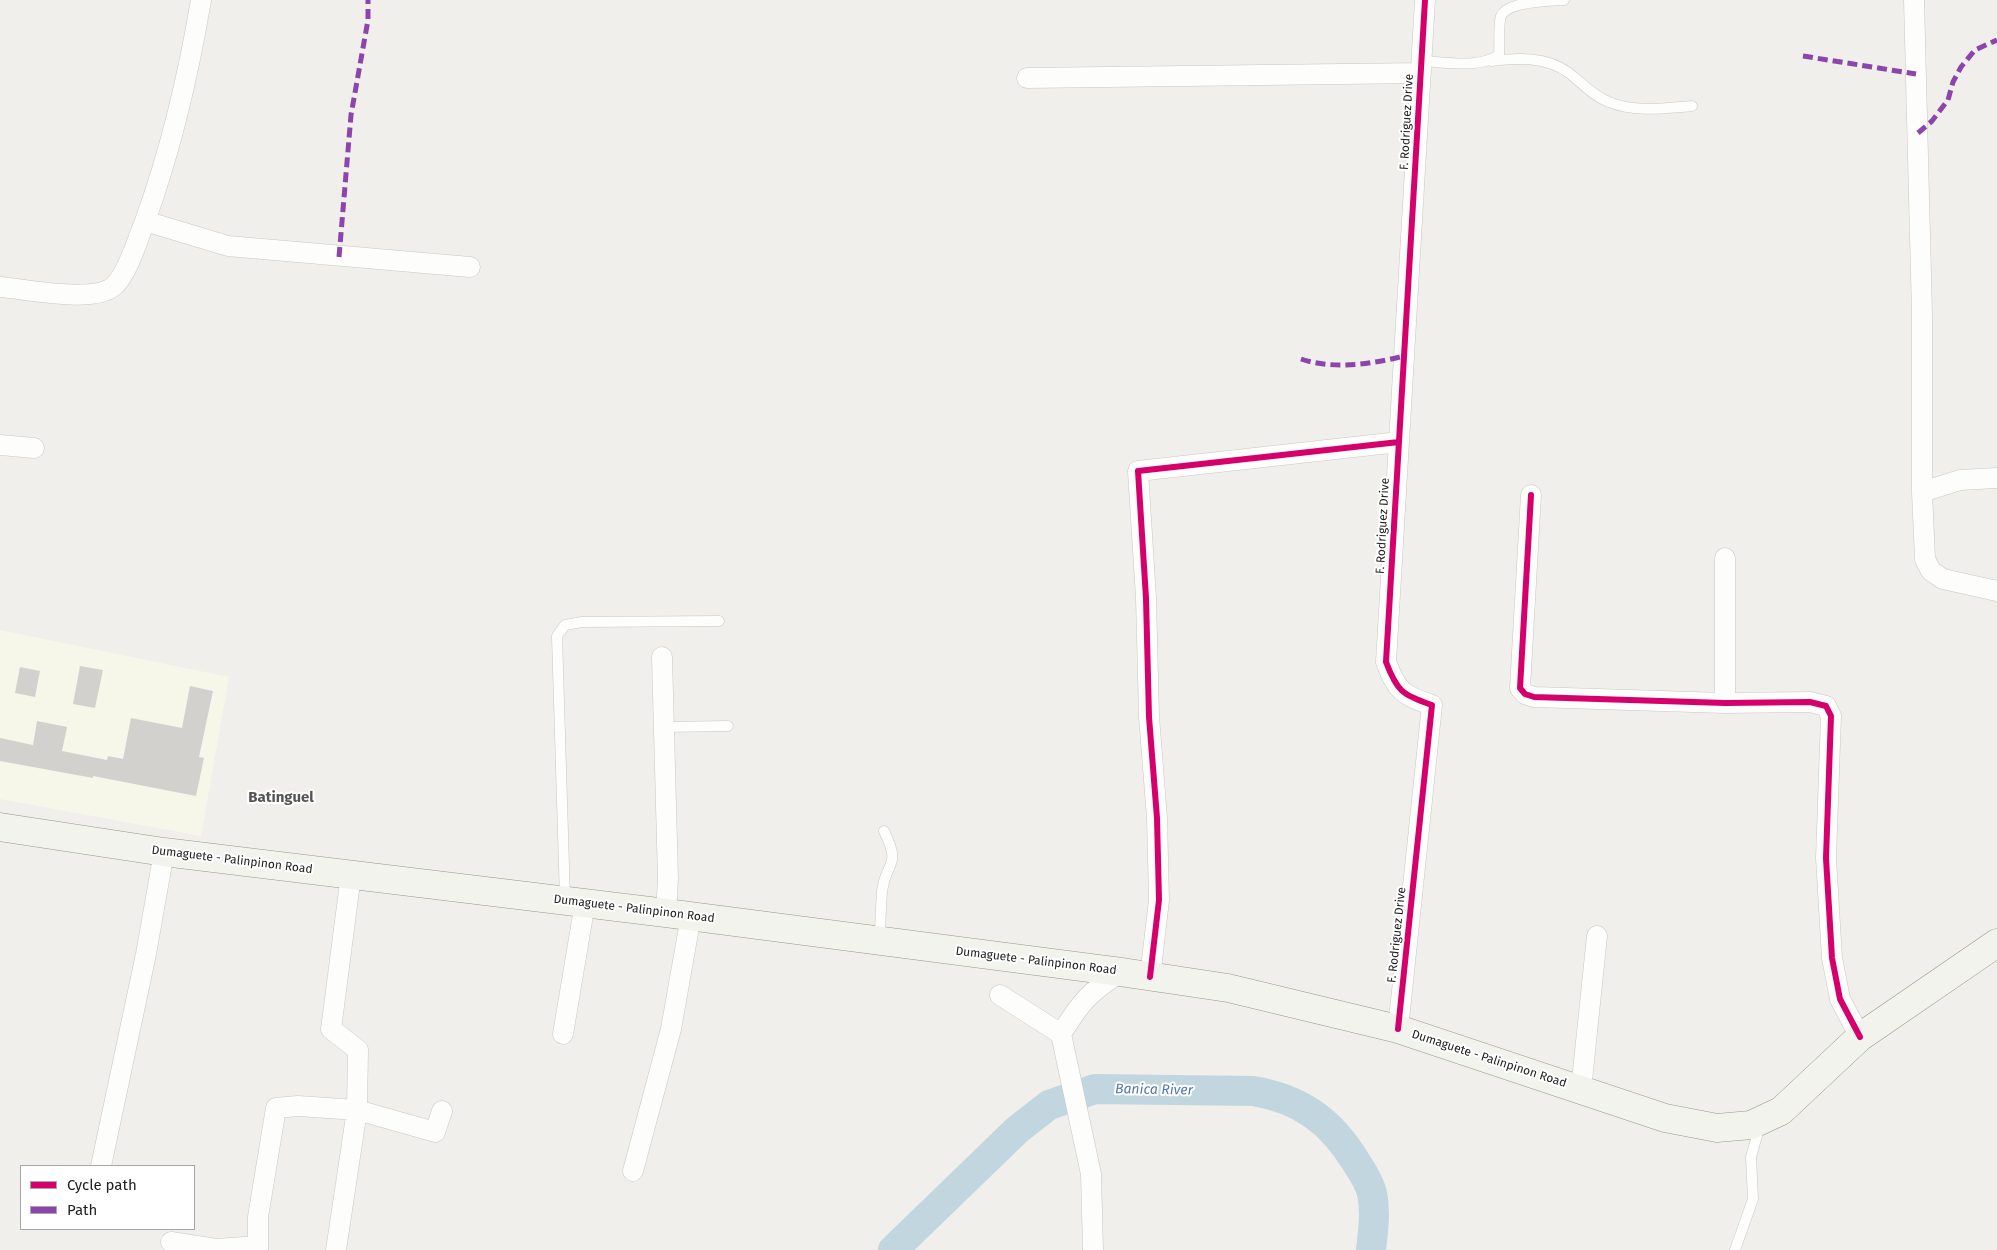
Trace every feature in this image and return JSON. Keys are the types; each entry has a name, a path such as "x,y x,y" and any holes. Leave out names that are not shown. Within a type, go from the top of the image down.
{"main road":[{"name":"Dumaguete - Palinpinon Road","path":"0,827 164,852 679,915 1120,972 1228,988 1398,1029 1665,1118 1717,1128 1751,1125 1781,1111 1860,1038 1997,943"}],"street":[{"path":"0,287 94,294 110,290 123,273 160,179 187,83 201,0"},
{"name":"F. Rodriguez Drive","path":"1398,1029 1432,705 1413,699 1395,686 1386,662 1425,0"},
{"path":"1914,0 1922,314 1923,545 1925,559 1931,571 1943,579 1997,591"},
{"path":"1027,78 1421,67"},
{"path":"145,221 228,246 470,267"},
{"path":"1150,977 1159,900 1157,818 1149,717 1146,598 1138,471 1399,442"},
{"path":"0,445 34,448"},
{"path":"1922,492 1943,483 1997,478"},
{"path":"1531,495 1520,688 1525,694 1534,697 1725,703 1810,702 1826,706 1831,716 1826,858 1832,958 1840,999 1860,1038"},
{"path":"1725,558 1725,703"},
{"path":"634,1171 671,1029 679,915 665,727 662,657"},
{"path":"101,1165 146,954 164,852"},
{"path":"336,1250 357,1110 358,1050 330,1029 351,875"},
{"path":"563,1034 575,902"},
{"path":"1581,1090 1598,936"},
{"path":"1060,1034 1077,1007 1093,990 1120,972"},
{"path":"1000,995 1060,1034 1091,1174 1092,1250"},
{"path":"171,1242 216,1249 258,1248 258,1217 276,1108 298,1106 357,1110 435,1132 442,1111"}],"lane":[{"path":"1491,61 1499,55 1501,17 1506,10 1521,4 1564,0"},
{"path":"1421,67 1524,58 1548,62 1568,72 1588,90 1609,102 1629,107 1652,109 1692,106"},
{"path":"575,902 557,636 565,625 582,622 720,621"},
{"path":"665,727 728,726"},
{"path":"880,941 882,888 892,865 894,850 884,832"},
{"path":"1734,1250 1753,1199 1751,1157 1762,1119"}],"shaded area":[{"path":"0,630 229,677 201,836 0,799"}],"building":[{"path":"80,666 103,670 95,708 73,704"},
{"path":"20,667 40,671 35,697 15,693"},
{"path":"190,686 213,691 199,757 204,758 196,796 93,776 93,778 0,761 0,738 33,745 37,721 67,727 62,751 107,760 108,756 123,759 131,718 182,728"}],"waterway":[{"name":"Banica River","path":"893,1250 1017,1130 1049,1105 1095,1089 1253,1091 1300,1106 1313,1114 1336,1135 1361,1169 1367,1181 1372,1193 1374,1207 1371,1250"}],"marked path":[{"path":"339,257 351,115 368,20 368,0"},
{"path":"1918,133 1932,121 1948,100 1953,82 1961,67 1975,50 1997,40"},
{"path":"1803,56 1916,74"},
{"path":"1301,359 1327,364 1353,365 1404,356"}],"cycle path":[{"path":"1398,1029 1432,705 1407,695 1402,691 1397,686 1386,662 1425,0"},
{"path":"1150,977 1159,900 1157,818 1149,717 1146,598 1138,471 1399,442"},
{"path":"1531,495 1520,688 1525,694 1534,697 1725,703 1810,702 1826,706 1831,716 1826,858 1832,958 1840,999 1860,1037"}],"district":[{"name":"Batinguel","path":"281,798"}]}
